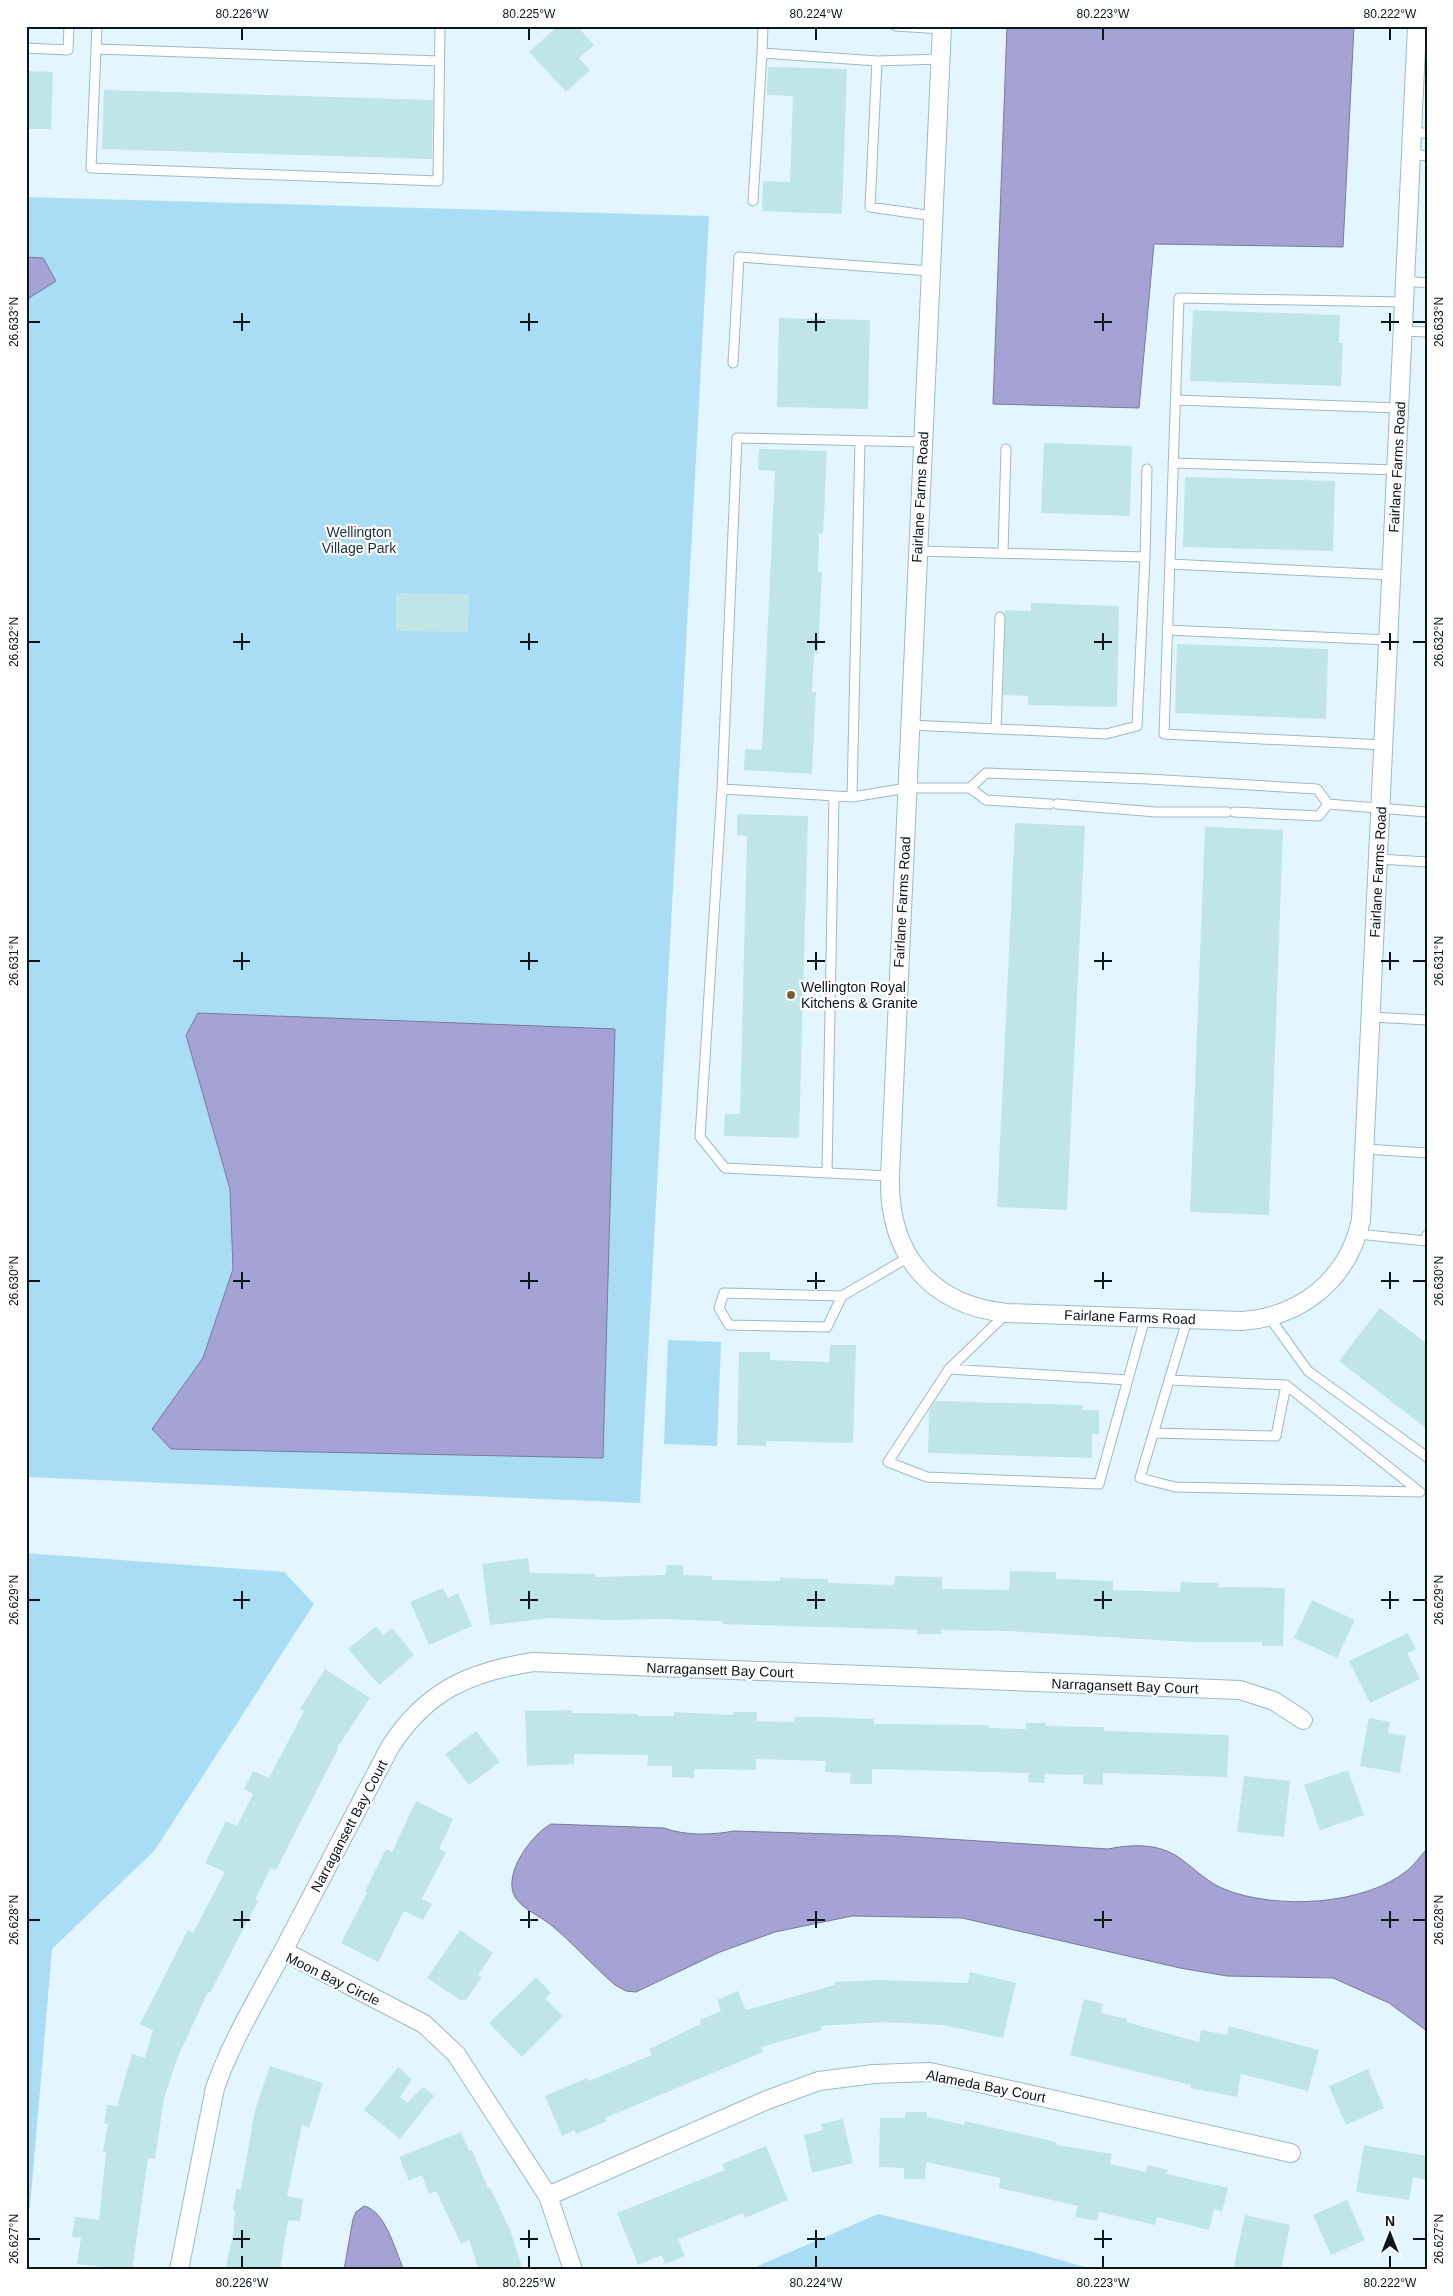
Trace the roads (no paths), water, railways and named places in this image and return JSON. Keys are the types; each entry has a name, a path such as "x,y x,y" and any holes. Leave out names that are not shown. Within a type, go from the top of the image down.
{"street":[{"name":"Fairlane Farms Road","path":"942,28 890,1176 891,1217 901,1244 927,1280 951,1297 978,1308 1007,1313 1242,1321 1270,1318 1298,1307 1322,1290 1346,1261 1358,1234 1363,1204 1405,281 1419,155 1417,26"},
{"name":"Narragansett Bay Court","path":"283,1951 390,1747 405,1724 445,1689 469,1677 499,1668 533,1662 1240,1690 1274,1701 1304,1720"},
{"name":"Moon Bay Circle","path":"179,2270 215,2088 239,2031 283,1951 424,2024 456,2054 548,2196 573,2270"},
{"name":"Alameda Bay Court","path":"548,2196 767,2100 819,2081 874,2074 930,2072 1291,2153"}],"lane":[{"path":"26,48 68,50 69,26"},
{"path":"97,26 91,168 438,181 440,26"},
{"path":"753,201 763,26"},
{"path":"896,26 942,28"},
{"path":"96,49 439,61"},
{"path":"762,53 877,61 940,59"},
{"path":"877,61 870,207 933,216"},
{"path":"733,363 739,257 930,271"},
{"path":"1405,281 1427,283"},
{"path":"1384,745 1164,734 1180,298 1404,302"},
{"path":"1403,331 1427,332"},
{"path":"1176,400 1399,408"},
{"path":"890,1176 725,1168 700,1137 722,789 737,438 923,442"},
{"path":"852,797 860,441"},
{"path":"1003,553 1006,449"},
{"path":"1173,463 1396,470"},
{"path":"910,725 1106,734 1137,726 1147,469"},
{"path":"918,551 1145,557"},
{"path":"1170,564 1392,575"},
{"path":"996,729 1000,617"},
{"path":"1167,630 1389,640"},
{"path":"970,788 986,773 1148,779 1317,790 1328,804 1427,812"},
{"path":"722,789 852,797 907,788 970,788 986,800 1156,812 1230,812 1319,816 1328,804"},
{"path":"827,1173 834,796"},
{"path":"1379,859 1427,862"},
{"path":"1372,1017 1427,1020"},
{"path":"1366,1149 1427,1152"},
{"path":"1358,1234 1426,1241 1427,1235"},
{"path":"842,1296 827,1327 729,1325 719,1308 724,1293 842,1296 909,1257"},
{"path":"1007,1313 949,1369 888,1462 927,1477 1099,1484 1145,1318"},
{"path":"1270,1318 1308,1371 1427,1457"},
{"path":"1169,1380 1286,1385 1420,1492 1175,1487 1140,1478 1169,1380 1188,1320"},
{"path":"949,1369 1128,1380"},
{"path":"1153,1433 1276,1436 1286,1385"}],"place":[{"name":"Wellington Royal Kitchens & Granite","path":"791,995"}],"park label":[{"name":"Wellington Village Park","path":"359,540"}]}
